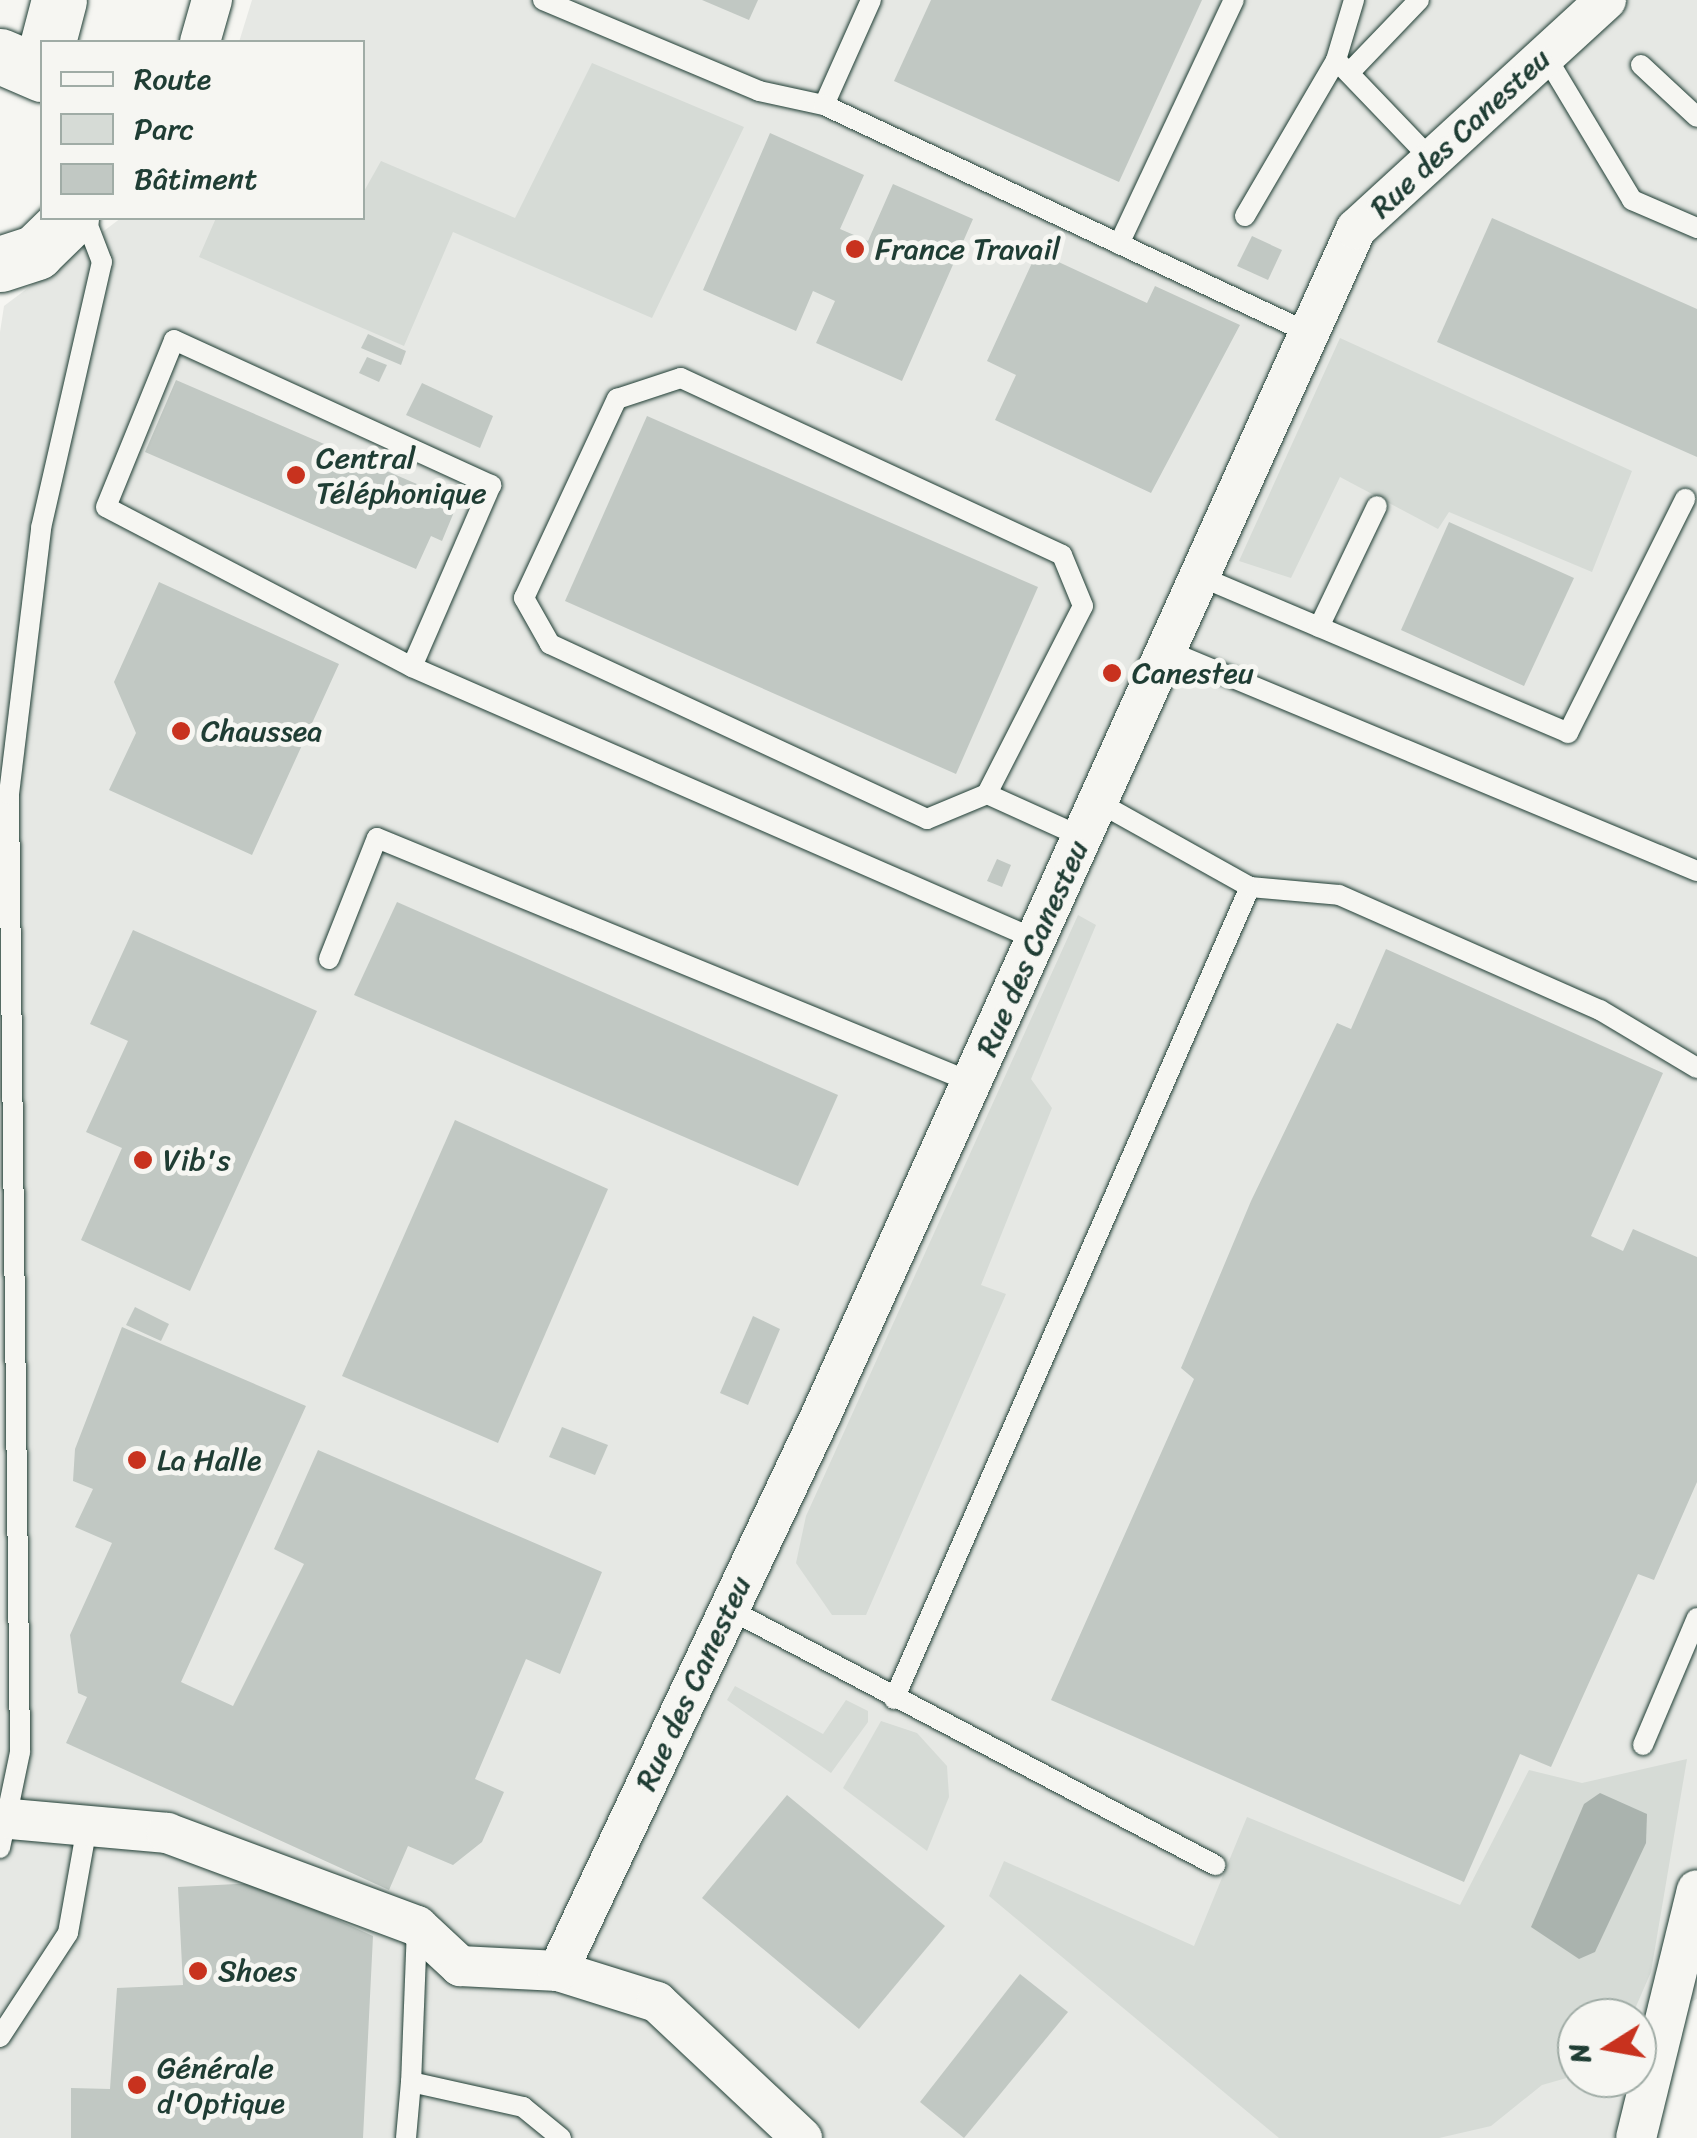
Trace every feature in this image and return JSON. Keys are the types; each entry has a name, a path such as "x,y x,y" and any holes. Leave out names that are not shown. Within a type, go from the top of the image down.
{"main road":[{"path":"49,40 59,0"},
{"path":"0,56 40,73"},
{"path":"2,270 36,252 68,220"}],"street":[{"path":"201,40 212,0"},
{"name":"Rue des Canesteu","path":"558,1971 971,1082 1356,229 1606,0"},
{"path":"6,1834 87,1826 167,1832 417,1926 460,1966 558,1971 657,2002 802,2138"},
{"path":"1636,2138 1697,1890"}],"lane":[{"path":"543,0 759,91 824,105 1308,333"},
{"path":"824,105 871,0"},
{"path":"1119,244 1234,0"},
{"path":"1342,67 1354,0"},
{"path":"1245,216 1342,67 1419,0"},
{"path":"1545,55 1632,200 1697,228"},
{"path":"1641,66 1697,118"},
{"path":"1342,67 1431,159"},
{"path":"6,1834 20,1752 9,794 41,528 102,262 86,220"},
{"path":"412,667 491,485 174,340 106,508 412,667 1035,939"},
{"path":"987,794 1083,606 1062,555 680,378 617,398 524,598 550,644 927,819 987,794 1090,819 1250,887 1339,895 1600,1010 1697,1068"},
{"path":"1200,576 1568,732 1685,500"},
{"path":"1319,627 1377,506"},
{"path":"1166,650 1697,870"},
{"path":"329,960 377,838 971,1082"},
{"path":"894,1698 1250,887"},
{"path":"727,1608 1215,1866"},
{"path":"1643,1745 1697,1618"},
{"path":"0,2037 68,1932 87,1826"},
{"path":"406,2138 417,1926"},
{"path":"411,2082 523,2107 561,2138"}],"shaded area":[{"path":"252,0 1697,0 1697,1999 1669,2012 1657,2039 1657,1998 1557,1998 1557,2098 1631,2098 1613,2138 0,2138 0,332 4,306 118,220 365,220 365,40 240,40"},
{"path":"1600,1793 1647,1814 1646,1843 1595,1952 1579,1959 1531,1927 1584,1804"}],"green space":[{"path":"592,63 744,127 652,318 453,232 404,346 199,257 215,220 365,220 365,189 381,161 515,218"},
{"path":"1340,338 1632,471 1592,572 1449,512 1438,529 1340,477 1291,578 1239,561"},
{"path":"1078,915 1096,925 1031,1079 1052,1108 981,1285 1006,1294 866,1615 832,1615 796,1563 806,1516"},
{"path":"735,1686 823,1734 846,1700 868,1711 868,1722 831,1773 727,1700"},
{"path":"881,1721 917,1733 947,1766 949,1797 927,1851 843,1788"},
{"path":"1687,1759 1651,1972 1640,1998 1557,1998 1557,2081 1542,2085 1491,2126 1439,2138 1279,2138 989,1896 1004,1861 1194,1946 1247,1817 1460,1905 1529,1770 1582,1783"}],"building":[{"path":"702,0 758,0 749,20"},
{"path":"931,0 1202,0 1119,182 894,81"},
{"path":"770,133 864,175 840,229 868,241 893,184 973,219 902,381 816,343 835,301 813,291 796,331 703,290"},
{"path":"1492,218 1697,309 1697,457 1437,342"},
{"path":"1252,236 1282,250 1268,280 1237,266"},
{"path":"1037,252 1147,303 1155,286 1240,325 1151,493 995,420 1016,375 987,361"},
{"path":"368,334 406,351 401,365 361,348"},
{"path":"367,357 387,365 379,382 359,373"},
{"name":"Central Téléphonique","path":"176,380 447,497 443,506 454,512 442,541 431,536 416,569 145,452"},
{"path":"422,383 493,416 480,448 406,415"},
{"path":"647,416 1038,587 956,774 565,601"},
{"path":"1449,522 1574,578 1524,686 1401,630"},
{"path":"159,582 339,664 252,855 109,790 136,733 114,682"},
{"path":"997,859 1011,865 1002,887 987,881"},
{"path":"397,902 838,1095 798,1186 354,995"},
{"path":"133,930 317,1011 190,1291 81,1240 122,1148 86,1132 128,1041 90,1024"},
{"path":"1386,949 1663,1073 1591,1236 1623,1251 1633,1229 1697,1257 1697,1482 1654,1580 1638,1574 1551,1767 1520,1754 1464,1882 1051,1700 1194,1379 1181,1368 1251,1201 1337,1023 1351,1029"},
{"path":"455,1120 608,1189 498,1443 342,1376"},
{"path":"135,1307 169,1324 161,1341 126,1325"},
{"path":"753,1316 780,1329 748,1405 720,1393"},
{"path":"122,1327 306,1406 181,1682 233,1706 304,1564 274,1549 318,1450 602,1572 560,1674 526,1659 475,1779 504,1792 482,1842 453,1865 408,1846 389,1890 66,1743 87,1697 78,1693 70,1635 112,1543 75,1527 93,1489 73,1481 75,1449"},
{"path":"562,1427 608,1445 595,1475 549,1457"},
{"path":"787,1795 945,1926 859,2029 702,1898"},
{"path":"257,1883 373,1936 363,2138 71,2138 71,2088 110,2089 117,1988 183,1985 178,1887"},
{"path":"1020,1974 1068,2012 964,2138 920,2102"}],"place":[{"name":"France Travail","path":"855,249"},
{"name":"Central Téléphonique","path":"296,475"},
{"name":"Canesteu","path":"1112,673"},
{"name":"Chaussea","path":"181,731"},
{"name":"Vib's","path":"143,1160"},
{"name":"La Halle","path":"137,1460"},
{"name":"Shoes","path":"198,1971"},
{"name":"Générale d'Optique","path":"137,2085"}]}
